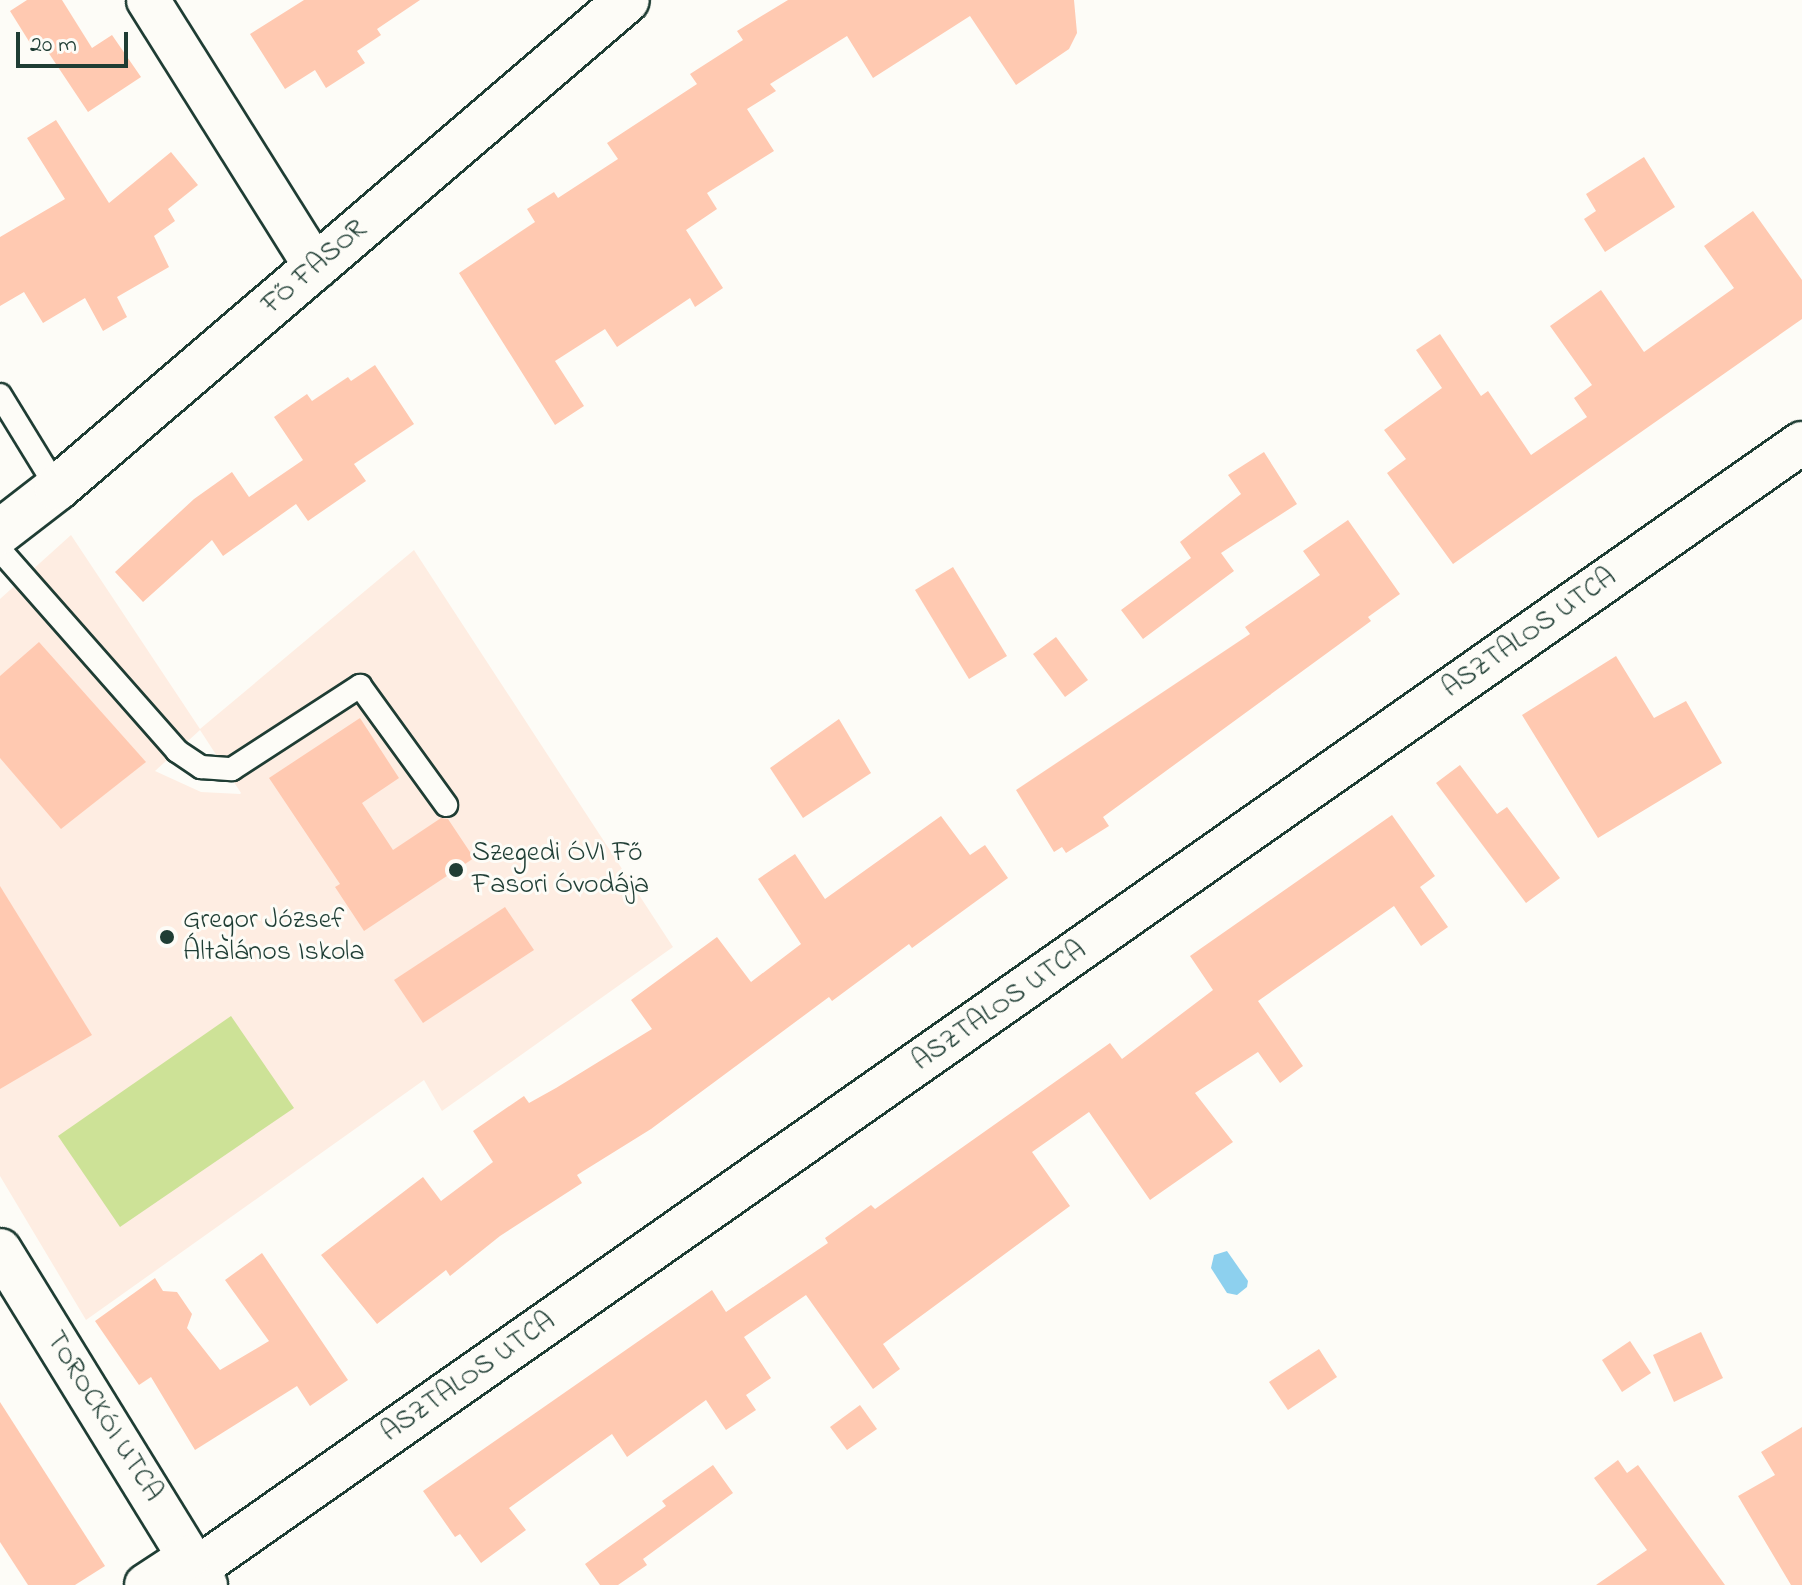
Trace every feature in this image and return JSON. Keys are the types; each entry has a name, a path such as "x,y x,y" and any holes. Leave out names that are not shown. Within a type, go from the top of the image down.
{"street":[{"path":"148,0 316,268"},
{"name":"FŐ FASOR","path":"0,532 57,488 627,0"},
{"name":"ASZTALOS UTCA","path":"146,1585 197,1570 1802,443"},
{"name":"TOROCKÓI UTCA","path":"0,1250 197,1570"}],"lane":[{"path":"0,395 57,488"},
{"path":"0,550 177,751 201,767 232,769 360,686 446,805"}],"shaded area":[{"path":"71,535 200,729 414,550 673,947 442,1111 424,1080 86,1320 0,1176 0,599","holes":["200,730 241,793 201,792 155,771"]}],"green space":[{"path":"231,1016 294,1108 120,1227 58,1136"}],"water":[{"path":"1227,1251 1248,1281 1247,1287 1237,1295 1227,1293 1211,1268 1214,1255"}],"building":[{"path":"27,0 62,0 92,48 112,35 141,77 88,112 44,46 35,51 10,11"},
{"path":"304,0 420,0 377,29 381,35 357,51 365,63 326,88 315,70 285,89 250,34"},
{"path":"788,0 1074,0 1077,33 1069,49 1016,85 970,16 873,78 847,36 770,84 776,91 747,109 774,151 707,193 717,209 686,230 723,288 695,307 690,298 617,347 605,329 555,361 584,406 555,425 459,273 535,222 527,209 554,192 558,198 618,159 607,143 697,84 690,74 743,40 737,31"},
{"path":"56,120 109,203 171,152 198,185 168,209 175,221 154,236 169,267 117,297 127,317 103,331 85,298 43,323 24,292 0,306 0,237 65,199 27,138"},
{"path":"1644,157 1675,207 1605,252 1584,219 1596,211 1586,194"},
{"path":"1753,211 1802,280 1802,319 1453,564 1387,473 1406,459 1384,430 1442,388 1416,350 1440,334 1481,396 1488,391 1531,455 1587,417 1574,398 1592,385 1550,326 1601,290 1644,352 1734,288 1704,246"},
{"path":"375,365 414,424 354,464 366,481 308,521 296,504 223,556 212,540 143,602 115,572 194,499 232,472 249,497 303,460 274,417 307,394 312,401 348,377 351,381"},
{"path":"1264,452 1297,504 1221,553 1234,571 1143,639 1121,610 1191,558 1180,542 1241,494 1228,475"},
{"path":"1348,520 1400,594 1368,617 1371,621 1103,817 1109,826 1066,853 1062,847 1054,852 1016,790 1250,634 1245,627 1320,575 1303,551"},
{"path":"953,567 1007,656 969,679 915,590"},
{"path":"1056,637 1088,680 1065,697 1033,654"},
{"path":"39,642 146,762 61,829 0,758 0,676"},
{"path":"1616,656 1654,718 1686,701 1722,763 1598,838 1522,715"},
{"path":"360,718 399,778 362,803 393,850 441,818 448,819 474,858 364,931 335,887 340,884 269,778"},
{"path":"839,719 871,773 803,818 770,768"},
{"path":"1460,765 1497,814 1507,807 1560,878 1526,903 1436,783"},
{"path":"1392,815 1435,876 1420,887 1448,927 1421,946 1394,906 1258,1001 1303,1066 1280,1083 1258,1052 1195,1093 1233,1142 1150,1200 1089,1112 1032,1152 1070,1206 883,1344 900,1369 873,1389 806,1295 744,1337 771,1378 746,1395 756,1410 726,1430 706,1400 627,1457 612,1434 509,1508 526,1530 481,1563 460,1534 455,1537 423,1491 712,1290 726,1312 828,1243 825,1238 871,1205 875,1209 1110,1043 1122,1059 1213,990 1190,956"},
{"path":"941,816 970,855 985,845 1008,878 912,948 909,944 832,1001 829,997 651,1129 577,1175 582,1183 500,1236 450,1276 446,1270 377,1324 321,1255 423,1177 441,1201 493,1162 473,1131 524,1096 529,1103 652,1029 631,1000 717,937 751,982 801,944 758,879 795,854 825,899"},
{"path":"0,886 92,1035 0,1089"},
{"path":"505,907 534,950 423,1023 394,980"},
{"path":"262,1253 348,1380 310,1406 297,1386 195,1450 151,1377 139,1385 95,1321 155,1278 163,1291 177,1292 192,1314 187,1328 220,1370 269,1341 225,1280"},
{"path":"1701,1332 1723,1378 1674,1402 1653,1355"},
{"path":"1630,1341 1651,1373 1622,1392 1602,1360"},
{"path":"1319,1349 1337,1377 1288,1410 1269,1382"},
{"path":"0,1402 105,1566 75,1585 28,1585 0,1542"},
{"path":"860,1405 877,1429 847,1450 830,1427"},
{"path":"1802,1427 1802,1585 1791,1585 1738,1496 1775,1475 1761,1452"},
{"path":"1618,1460 1627,1473 1638,1465 1725,1585 1596,1585 1647,1550 1594,1478"},
{"path":"713,1465 733,1493 643,1559 647,1565 618,1585 600,1585 585,1564 666,1506 662,1501"}],"place":[{"name":"Szegedi ÓVI Fő Fasori Óvodája","path":"456,870"},
{"name":"Gregor József Általános Iskola","path":"167,937"}]}
